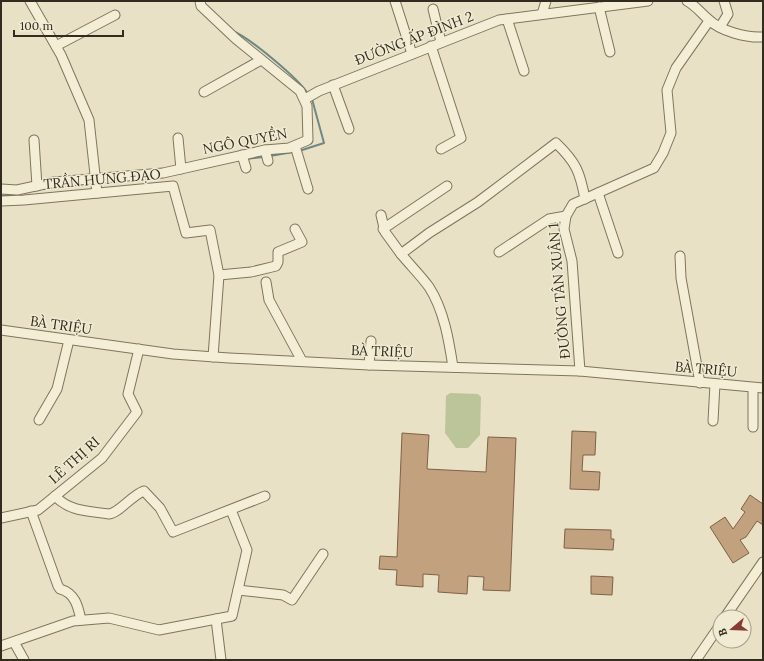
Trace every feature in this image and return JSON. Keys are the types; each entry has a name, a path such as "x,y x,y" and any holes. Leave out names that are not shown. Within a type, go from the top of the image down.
{"street":[{"path":"30,1 56,46 89,120 97,193"},
{"path":"200,1 201,6 236,39 309,98"},
{"path":"395,1 412,54"},
{"path":"542,14 546,1"},
{"name":"ĐƯỜNG ẤP ĐÌNH 2","path":"309,98 319,91 333,85 499,20 648,1"},
{"path":"687,1 695,5 709,21 736,34 748,37 763,37"},
{"path":"720,26 728,14 724,1"},
{"path":"599,7 610,52"},
{"path":"433,9 441,42"},
{"path":"56,46 115,15"},
{"path":"507,19 524,71"},
{"name":"ĐƯỜNG TÂN XUÂN 1","path":"580,371 572,261 564,229 566,216 573,204 654,168 663,153 671,133 666,90 676,68 709,21"},
{"path":"431,46 461,138 441,149"},
{"path":"204,92 261,60"},
{"path":"333,85 349,129"},
{"name":"NGÔ QUYỀN","path":"1,189 17,190 54,182 163,173 181,169 244,161 266,155 295,151 308,140 307,106 309,98"},
{"path":"178,138 181,169"},
{"path":"34,140 37,186"},
{"path":"401,254 429,233 478,202 556,143 567,153 580,173 584,199"},
{"path":"295,151 308,189"},
{"name":"TRẦN HƯNG ĐẠO","path":"1,201 173,186 186,233 210,230 219,275 213,357"},
{"path":"383,229 447,186"},
{"path":"598,193 618,253"},
{"path":"381,215 383,229 401,254 430,288 448,339 453,367"},
{"path":"499,252 549,219 566,216"},
{"path":"219,275 251,272 276,266 278,262 278,252 302,242 295,228"},
{"path":"680,256 681,278 700,383"},
{"path":"266,282 269,300 302,361"},
{"name":"BÀ TRIỆU","path":"1,330 139,349 213,357 369,365 580,371 763,388"},
{"path":"39,420 57,389 70,340"},
{"path":"369,365 371,341"},
{"name":"LÊ THỊ RI","path":"1,518 38,510 102,458 137,412 128,392 139,349"},
{"path":"713,421 714,384"},
{"path":"753,388 753,427"},
{"path":"55,496 63,504 73,509 109,514 114,513 125,503 144,491 160,508 173,532 265,496"},
{"path":"1,646 73,621 109,618 159,630 232,616 247,550 231,510"},
{"path":"31,511 58,586 60,589 68,591 71,594 77,605 81,620"},
{"path":"238,590 283,595 292,600 323,554"},
{"path":"731,609 763,562"},
{"path":"216,619 221,660"},
{"path":"696,660 712,637"},
{"path":"14,642 24,660"}],"green space":[{"path":"450,393 478,394 481,397 480,435 468,448 456,448 445,433 446,396"}],"building":[{"path":"572,431 596,432 595,455 583,455 582,471 600,472 599,490 570,489"},
{"path":"402,433 429,435 427,469 486,472 488,437 516,438 510,591 483,590 484,577 468,576 467,594 438,592 439,575 423,574 423,587 396,585 397,570 379,569 380,556 397,557"},
{"path":"750,495 763,504 763,525 757,521 746,537 740,540 749,553 733,563 710,527 725,517 733,529 745,512 741,509"},
{"path":"565,529 611,530 611,539 614,539 613,550 564,548"},
{"path":"591,576 613,577 612,595 591,594"}],"waterway":[{"path":"232,31 261,49 295,79 308,94"},
{"path":"299,151 324,143 312,99"},
{"path":"270,156 293,152"},
{"path":"246,159 263,157"},
{"path":"44,189 92,183"},
{"path":"1,196 15,194"}]}
